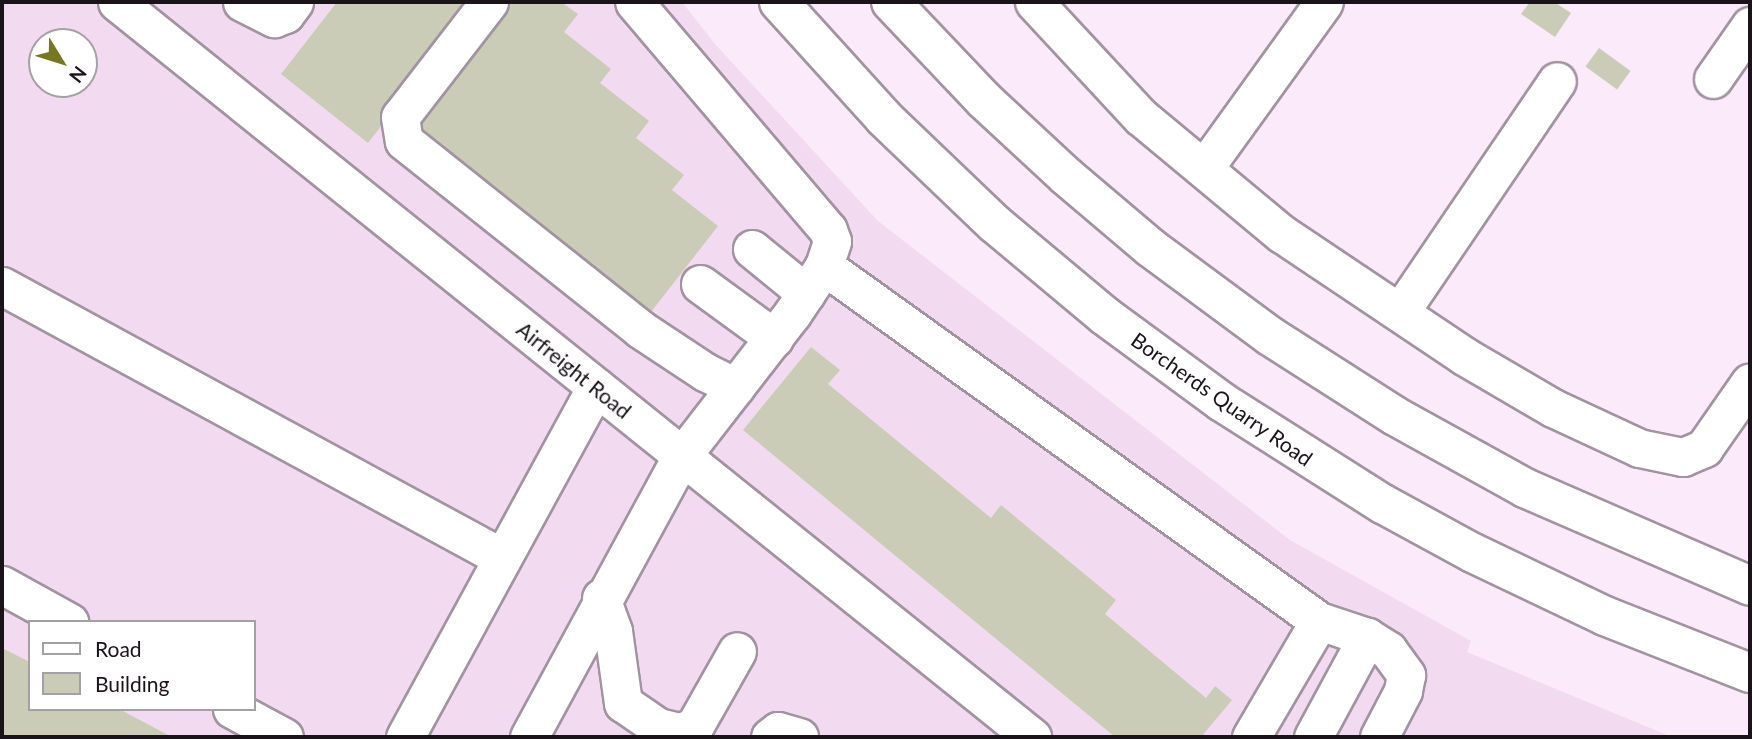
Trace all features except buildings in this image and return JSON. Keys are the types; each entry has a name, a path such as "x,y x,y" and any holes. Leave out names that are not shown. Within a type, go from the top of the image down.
{"main road":[{"name":"Borcherds Quarry Road","path":"779,2 884,118 995,224 1105,316 1222,402 1383,504 1473,553 1605,616 1750,673"},
{"path":"891,2 984,100 1084,192 1270,336 1395,416 1514,482 1625,536 1750,586"}],"lane":[{"name":"Airfreight Road","path":"117,2 1032,737"},
{"path":"243,2 274,18 285,14 294,2"},
{"path":"489,2 400,117 404,141 640,329 705,372 736,387"},
{"path":"529,737 601,598 681,457 774,338 815,280 832,241 828,230 634,2"},
{"path":"1034,2 1141,117 1205,167 1282,234 1553,408 1639,448 1671,456 1704,448 1750,382"},
{"path":"1205,167 1324,2"},
{"path":"1713,79 1750,26"},
{"path":"1400,312 1557,81"},
{"path":"752,249 815,280 1319,621 1367,636 1399,659 1406,675 1403,691 1379,737"},
{"path":"700,284 774,338"},
{"path":"2,286 501,557"},
{"path":"405,737 596,387"},
{"path":"2,585 65,620"},
{"path":"601,598 613,631 623,704 658,727 680,732 694,727 737,651"},
{"path":"1251,737 1319,621"},
{"path":"1313,737 1367,636"},
{"path":"236,711 284,737"},
{"path":"770,737 778,731 799,737"}],"shaded area":[{"path":"2,2 682,2 715,44 878,221 1290,540 1471,641 1467,652 1672,737 2,737"}]}
